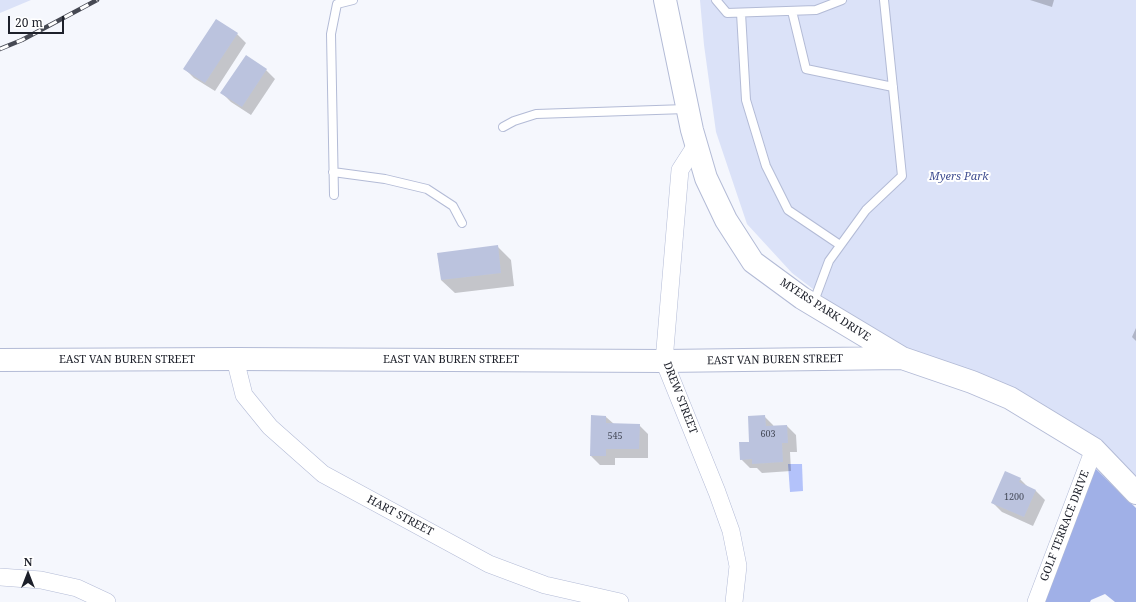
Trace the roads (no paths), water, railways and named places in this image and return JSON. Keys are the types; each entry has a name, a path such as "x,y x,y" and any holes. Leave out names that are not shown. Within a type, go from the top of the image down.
{"street":[{"name":"MYERS PARK DRIVE","path":"666,0 696,145 706,178 726,220 753,262 802,298 902,358 972,382 1010,398 1094,449 1136,493"},
{"name":"DREW STREET","path":"696,145 680,170 664,361 731,530 738,566 734,602"},
{"name":"EAST VAN BUREN STREET","path":"0,360 235,359 664,361 902,358"},
{"name":"HART STREET","path":"235,359 244,395 270,427 323,474 489,564 545,585 614,601"},
{"name":"GOLF TERRACE DRIVE","path":"1036,602 1094,449"},
{"path":"0,577 41,580 77,588 107,602"}],"lane":[{"path":"334,195 331,34 337,4 353,0"},
{"path":"716,0 727,13 816,10 842,0"},
{"path":"813,305 828,261 866,210 902,176 884,0"},
{"path":"792,11 806,69 893,87"},
{"path":"741,13 746,100 766,166 788,210 840,245"},
{"path":"503,127 514,121 536,114 688,108"},
{"path":"333,172 385,179 427,189 453,206 462,223"}],"railway":[{"path":"0,49 22,40 97,0"}],"park label":[{"name":"Myers Park","path":"959,177"}]}
